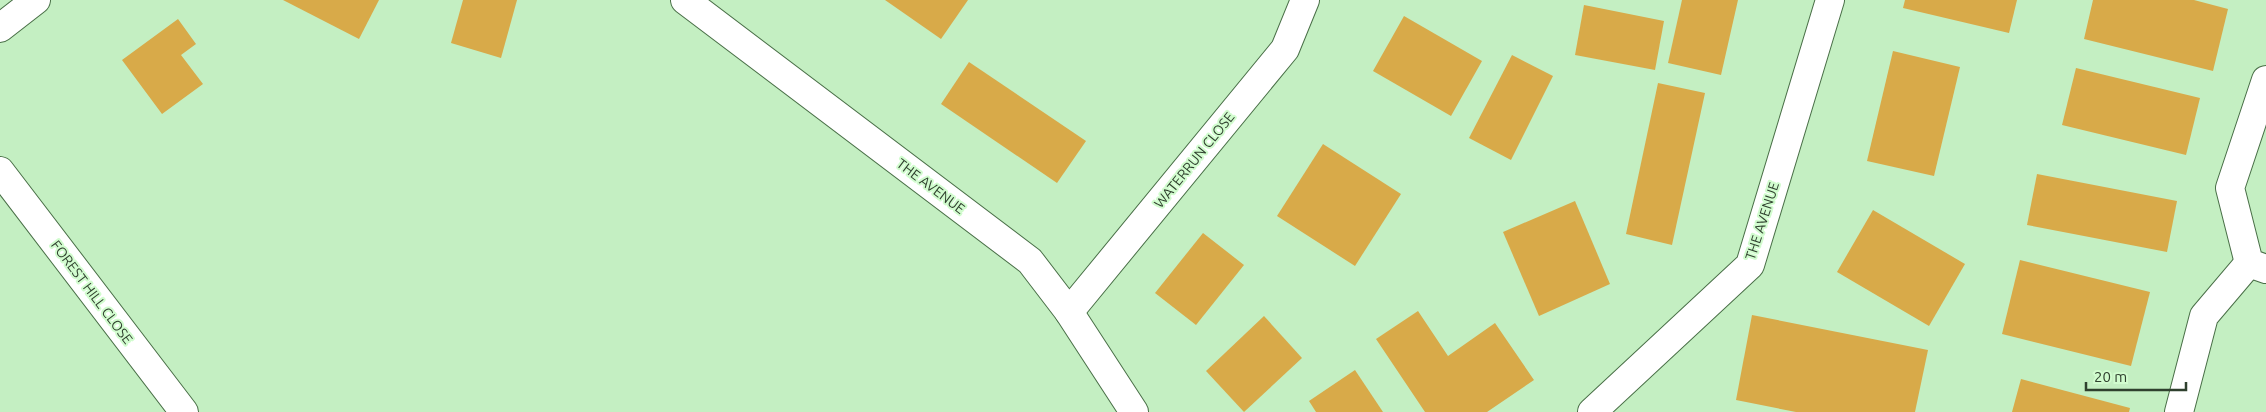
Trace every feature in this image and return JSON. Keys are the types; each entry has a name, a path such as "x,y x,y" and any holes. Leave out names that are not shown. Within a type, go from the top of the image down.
{"street":[{"path":"0,28 36,0"},
{"name":"THE AVENUE","path":"686,0 1030,261 1069,312 1134,412"},
{"name":"WATERRUN CLOSE","path":"1069,312 1285,49 1305,0"},
{"name":"THE AVENUE","path":"1592,412 1750,265 1830,0"},
{"path":"2179,412 2204,316 2258,266 2230,188 2266,80"},
{"name":"FOREST HILL CLOSE","path":"0,171 184,412"}],"building":[{"path":"283,0 379,0 359,39"},
{"path":"463,0 517,0 501,58 451,43"},
{"path":"885,0 968,0 941,39"},
{"path":"1682,0 1738,0 1721,75 1668,63"},
{"path":"1905,0 2017,0 2009,33 1903,8"},
{"path":"2093,0 2194,0 2228,9 2213,71 2084,39"},
{"path":"1584,5 1664,21 1655,70 1575,55"},
{"path":"1404,16 1482,61 1451,116 1373,71"},
{"path":"178,19 196,44 181,55 203,84 162,114 122,60"},
{"path":"1893,51 1960,67 1934,176 1867,161"},
{"path":"1512,55 1553,76 1511,160 1469,138"},
{"path":"969,62 1086,141 1057,183 941,104"},
{"path":"2076,68 2200,98 2186,155 2062,125"},
{"path":"1658,83 1705,93 1672,245 1626,234"},
{"path":"1323,144 1401,194 1355,266 1277,216"},
{"path":"2037,174 2177,201 2167,252 2027,225"},
{"path":"1575,201 1610,284 1539,316 1503,232"},
{"path":"1873,210 1965,264 1929,326 1837,272"},
{"path":"1203,233 1244,265 1196,325 1155,293"},
{"path":"2020,260 2150,292 2131,366 2002,334"},
{"path":"1418,311 1448,356 1495,323 1534,380 1487,412 1425,412 1376,339"},
{"path":"1752,315 1928,350 1915,412 1796,412 1736,400"},
{"path":"1264,316 1302,358 1244,412 1206,371"},
{"path":"1355,370 1383,412 1316,412 1309,401"},
{"path":"2021,379 2130,408 2129,412 2012,412"}]}
